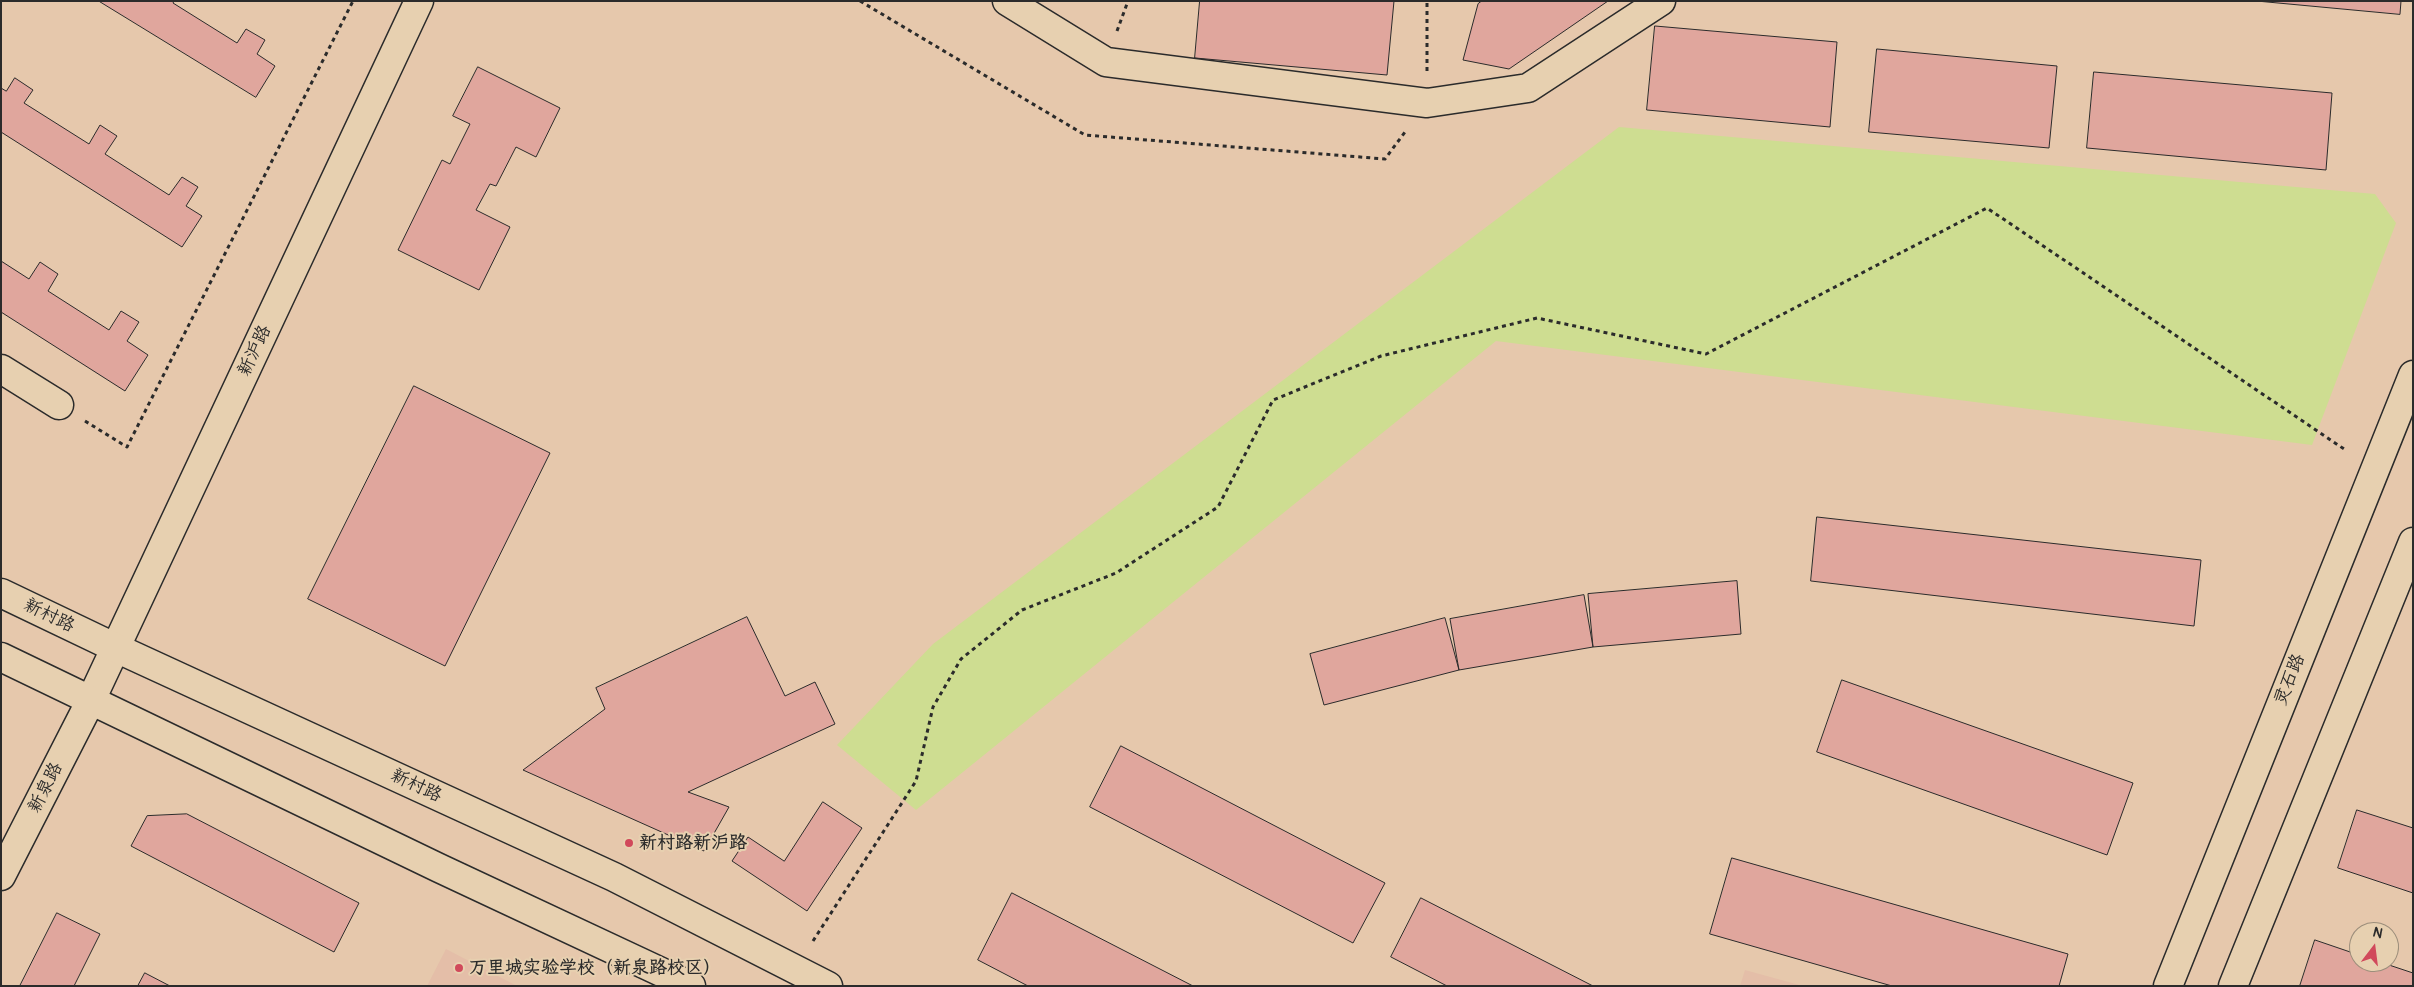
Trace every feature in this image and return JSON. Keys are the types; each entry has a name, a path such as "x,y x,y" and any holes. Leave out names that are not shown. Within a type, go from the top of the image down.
{"main road":[{"name":"新沪路","path":"91,700 419,1"},
{"path":"1007,1 1106,62 1427,103 1528,88 1661,1"},
{"path":"1,368 59,405"},
{"name":"灵石路","path":"2168,986 2413,375"},
{"path":"2233,986 2413,542"},
{"name":"新村路","path":"1,593 116,648 614,877 828,986"},
{"path":"1,657 439,868 692,986"},
{"name":"新泉路","path":"1,876 91,700"}],"path":[{"path":"59,405 127,448 353,1"},
{"path":"860,1 1085,135 1385,159 1427,103 1427,1"},
{"path":"795,969 916,781 934,708 961,659 1022,610 1116,573 1218,507 1274,400 1381,356 1537,318 1706,354 1987,208 2375,469"}],"shaded area":[{"name":"万里城实验学校（新泉路校区）","path":"446,949 517,986 427,986"},
{"path":"1745,970 1803,986 1740,986"}],"green space":[{"path":"1619,127 2375,194 2396,223 2312,445 1496,341 916,810 837,745 933,644"}],"building":[{"path":"99,1 174,1 173,3 237,43 246,29 265,40 257,54 275,66 256,97"},
{"path":"1200,1 1394,1 1387,75 1195,58"},
{"path":"1482,1 1608,1 1509,69 1463,60 1478,4"},
{"path":"2257,1 2401,1 2400,14"},
{"path":"1655,26 1837,42 1830,127 1647,110"},
{"path":"1877,49 2057,66 2049,148 1869,132"},
{"path":"478,67 560,108 536,157 516,147 496,186 490,184 476,210 510,227 479,290 398,250 442,160 450,164 470,124 453,116"},
{"path":"2094,72 2332,93 2326,170 2087,148"},
{"path":"15,78 33,90 24,103 89,144 100,125 117,136 105,154 169,195 182,177 198,187 186,206 202,216 182,247 1,132 1,88 6,91"},
{"path":"1,261 29,279 40,262 58,274 48,291 109,330 121,311 139,322 127,341 148,355 125,391 1,312"},
{"path":"414,386 550,453 445,666 308,599"},
{"path":"1817,517 2201,560 2194,626 1811,581"},
{"path":"1737,581 1741,634 1593,647 1588,594"},
{"path":"1584,595 1593,647 1459,670 1450,619"},
{"path":"747,617 785,696 815,682 835,724 688,792 729,807 704,851 523,770 605,709 596,688"},
{"path":"1445,618 1459,670 1324,705 1310,654"},
{"path":"1842,680 2133,783 2107,855 1817,752"},
{"path":"1121,746 1385,883 1353,943 1090,807"},
{"path":"823,802 862,828 807,911 732,861 748,837 784,861"},
{"path":"2357,810 2413,828 2413,893 2338,868"},
{"path":"187,814 359,903 334,952 131,846 147,816"},
{"path":"1732,858 2068,954 2059,986 1892,986 1710,934"},
{"path":"1012,893 1193,986 1028,986 978,960"},
{"path":"1421,898 1593,986 1447,986 1391,957"},
{"path":"57,913 100,934 74,986 20,986"},
{"path":"2315,940 2349,952 2349,972 2399,972 2399,968 2413,973 2413,986 2300,986"},
{"path":"145,973 170,986 138,986"}],"place":[{"name":"新村路新沪路","path":"629,843"},
{"name":"万里城实验学校（新泉路校区）","path":"459,968"}]}
